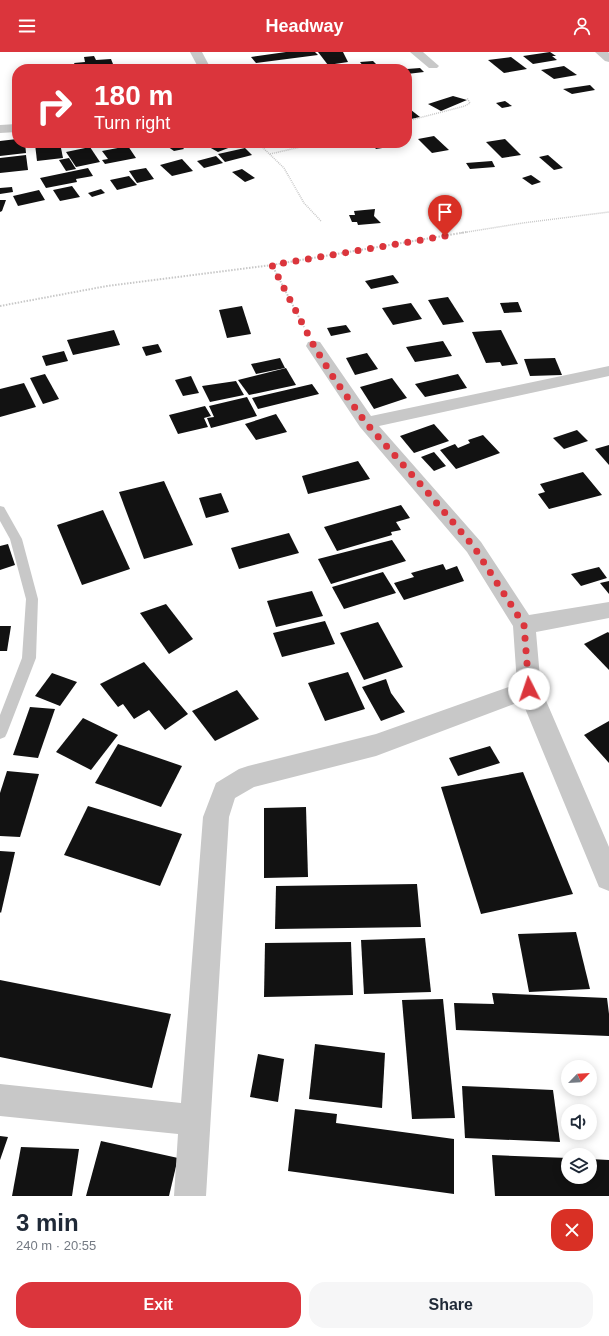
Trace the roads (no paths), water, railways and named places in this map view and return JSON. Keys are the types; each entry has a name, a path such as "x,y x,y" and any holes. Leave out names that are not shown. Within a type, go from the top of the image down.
{"street":[{"path":"196,52 202,64"},
{"path":"416,52 433,66"},
{"path":"601,52 609,58"},
{"path":"0,130 12,129"},
{"path":"314,346 366,423 474,547 524,625 529,689 609,878"},
{"path":"366,423 609,371"},
{"path":"524,625 609,610"},
{"path":"190,1196 216,817 225,791 248,777 376,745 529,689"},
{"path":"0,1100 196,1120"}],"lane":[{"path":"0,510 16,539 32,600 29,658 0,733"}]}
